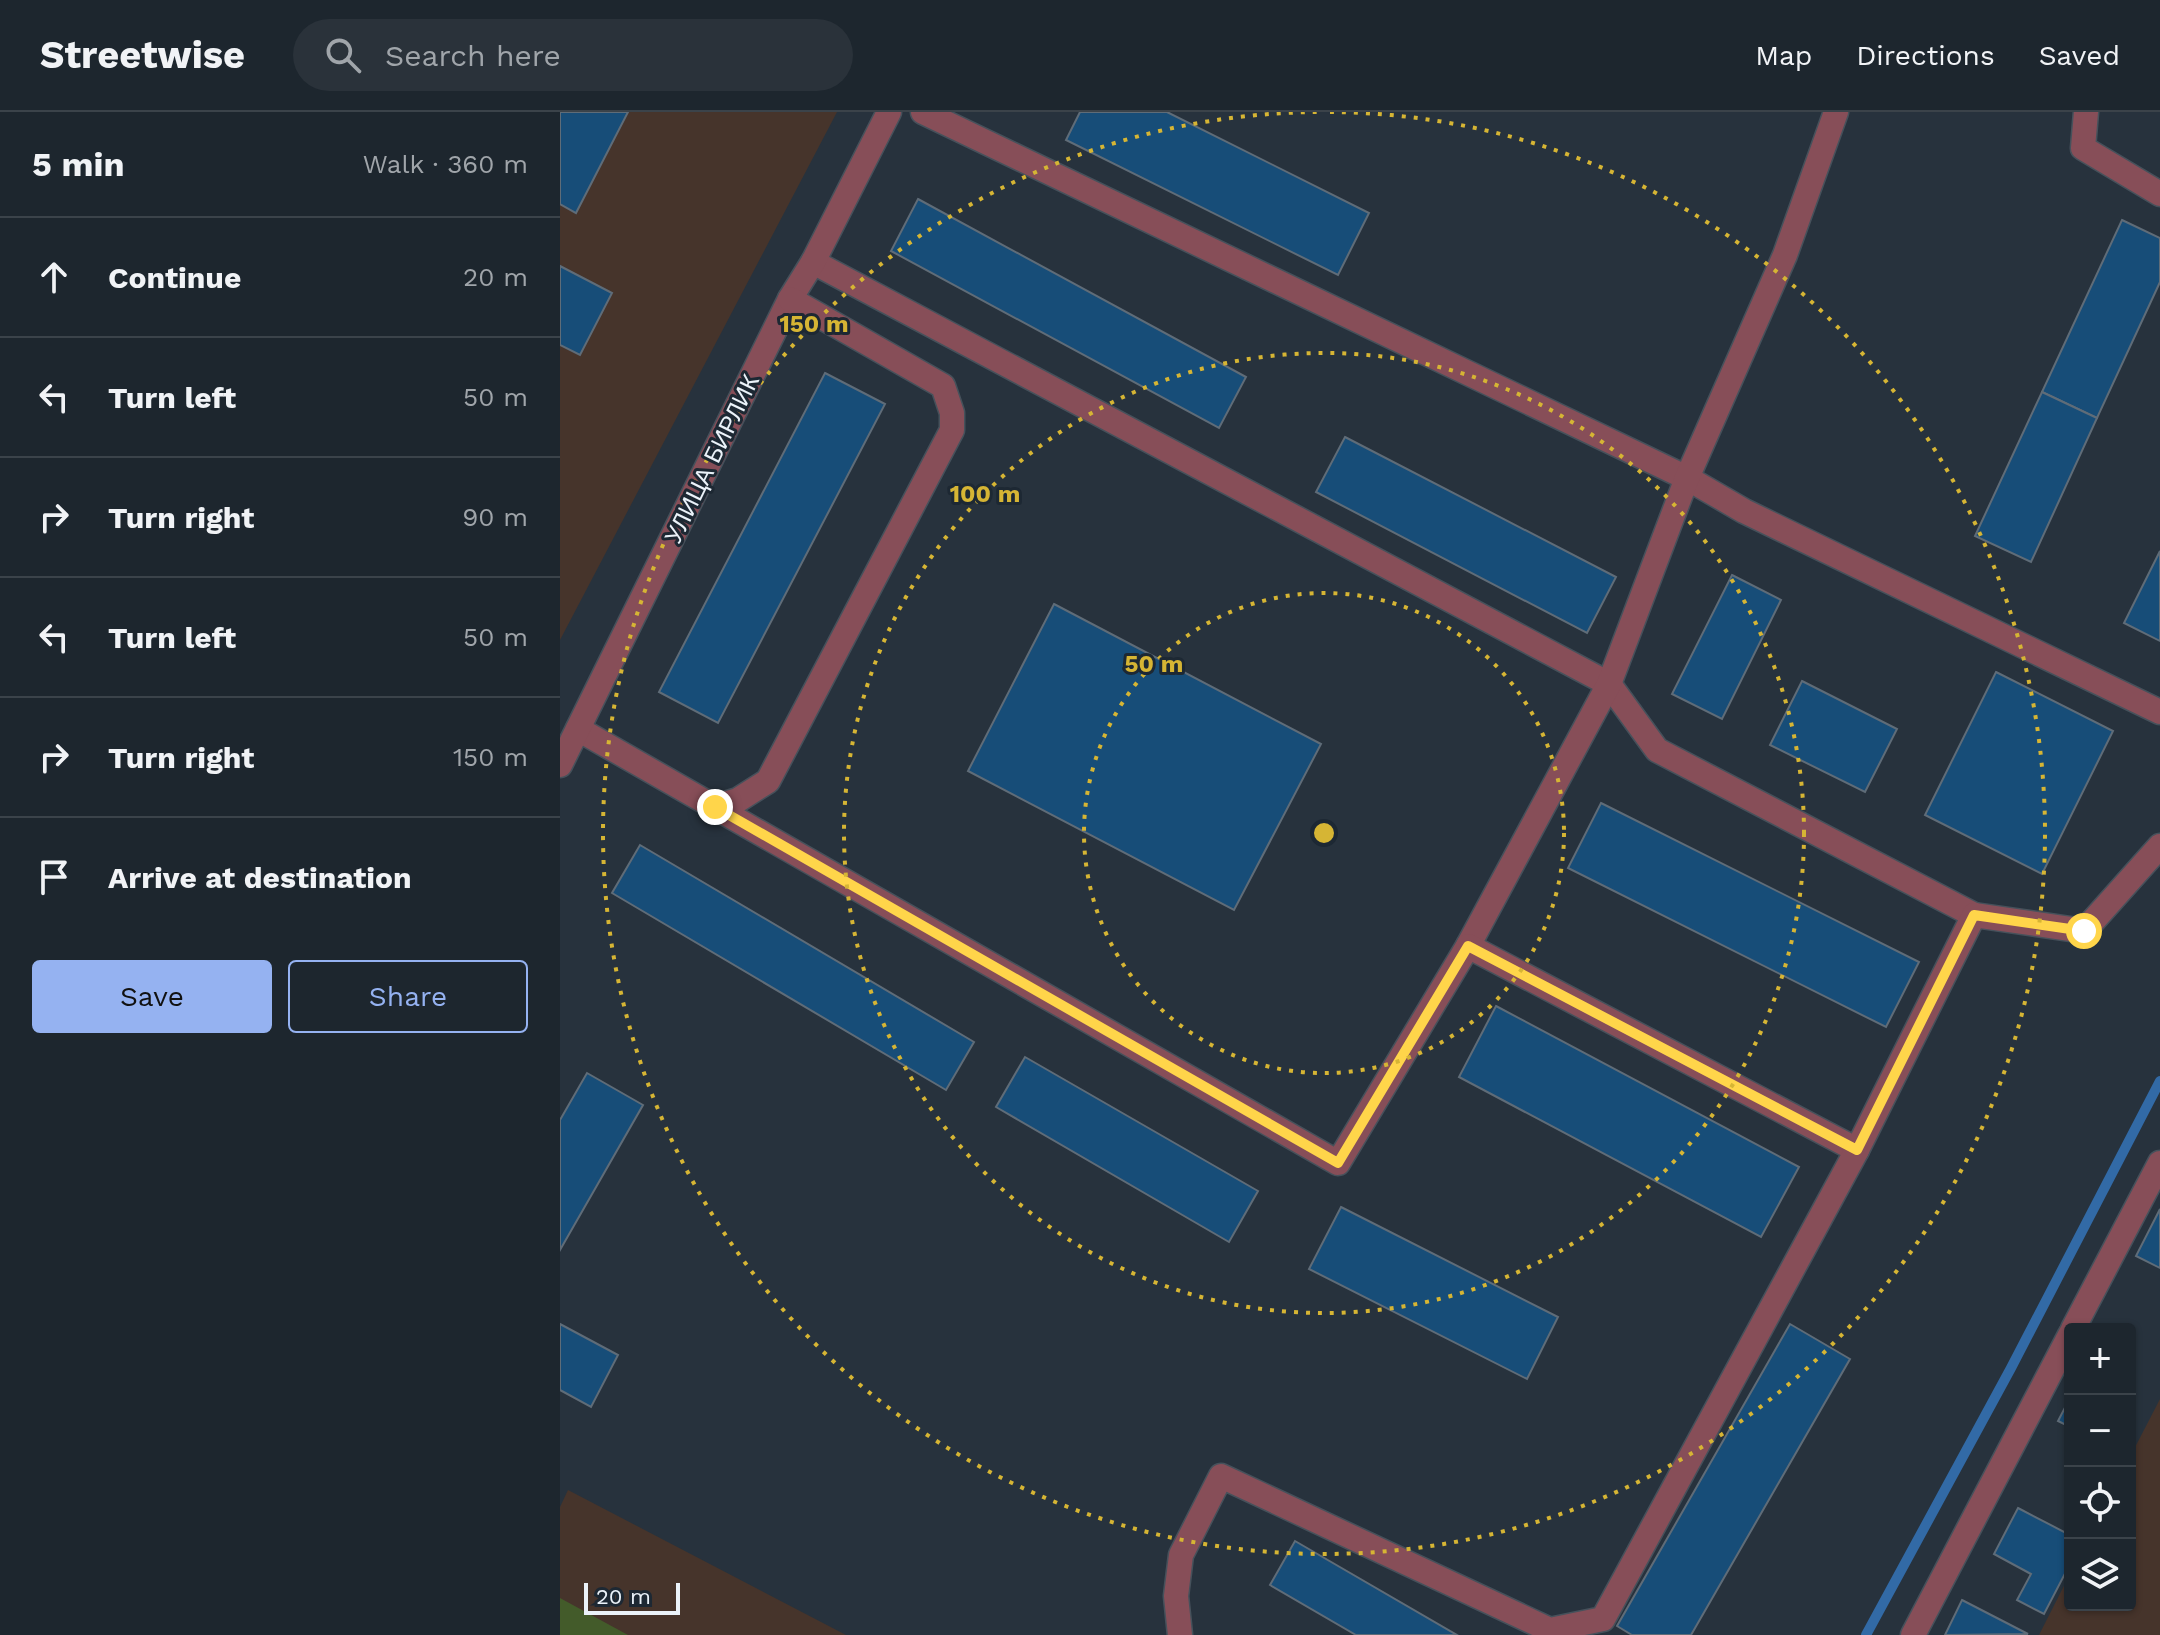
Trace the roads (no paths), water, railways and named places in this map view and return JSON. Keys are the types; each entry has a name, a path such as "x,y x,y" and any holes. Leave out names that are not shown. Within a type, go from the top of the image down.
{"street":[{"name":"УЛИЦА БИРЛИК","path":"560,765 790,299 813,262 889,112"},
{"path":"923,112 1687,478 1744,511 2160,712"},
{"path":"578,729 1338,1163 1468,946 1609,684 1687,478 1785,255 1836,112"},
{"path":"2086,112 2083,148 2160,194"},
{"path":"813,262 1609,684 1657,750 1974,915 2084,931 2160,846"},
{"path":"715,807 738,800 768,781 952,430 952,413 943,386 790,299"},
{"path":"1180,1635 1176,1596 1181,1555 1221,1476 1550,1630 1603,1619 1857,1150 1974,915"},
{"path":"1468,946 1857,1150"},
{"path":"2076,1323 2160,1163"},
{"path":"1913,1635 2064,1346"}],"waterway":[{"path":"1866,1635 2011,1368 2160,1081"}]}
